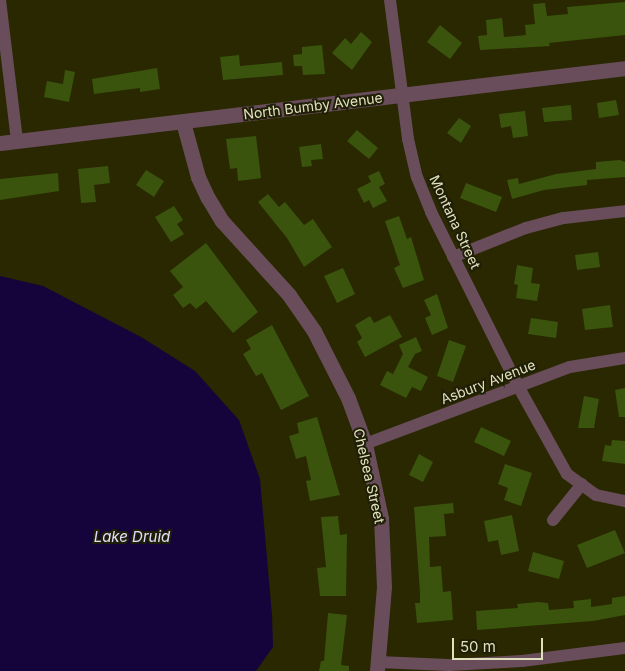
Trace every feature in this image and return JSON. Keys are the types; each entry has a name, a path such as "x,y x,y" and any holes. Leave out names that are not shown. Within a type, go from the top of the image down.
{"street":[{"path":"0,0 18,141"},
{"name":"Montana Street","path":"390,0 402,95 417,177 453,257 518,386 567,474 596,495 625,502"},
{"name":"North Bumby Avenue","path":"0,143 625,68"},
{"name":"Chelsea Street","path":"183,122 198,177 208,198 222,221 289,295 314,331 348,398 365,444 381,518 384,587 378,666"},
{"path":"453,257 526,228 564,218 625,211"},
{"name":"Asbury Avenue","path":"365,444 570,367 625,358"},
{"path":"553,520 582,484"},
{"path":"378,666 522,661 625,648"}],"water":[{"name":"Lake Druid","path":"0,276 43,286 141,337 195,371 239,420 260,479 272,615 273,647 256,671 0,671"}],"building":[{"path":"625,2 625,35 549,43 550,46 480,50 478,36 487,35 486,20 502,18 504,37 526,35 525,25 535,24 533,4 545,3 547,16 568,14 567,7"},
{"path":"440,25 462,43 450,59 427,42"},
{"path":"361,32 372,42 352,70 332,53 345,38 351,44"},
{"path":"322,45 325,74 303,75 302,66 294,66 293,55 302,54 302,47"},
{"path":"239,55 240,66 282,62 283,75 223,80 220,57"},
{"path":"157,68 160,89 140,92 140,88 94,94 92,79"},
{"path":"65,70 75,72 69,102 44,97 47,81 63,84"},
{"path":"616,100 619,115 599,118 597,103"},
{"path":"571,105 572,120 544,122 542,108"},
{"path":"525,111 528,136 513,138 511,126 501,128 499,114"},
{"path":"459,118 471,126 461,143 447,133"},
{"path":"357,130 378,148 369,159 347,141"},
{"path":"256,136 261,178 238,181 237,168 230,169 226,139"},
{"path":"321,144 323,159 311,160 312,166 302,167 299,147"},
{"path":"620,160 625,162 625,177 587,180 587,185 544,190 512,199 507,180 518,178 519,184 556,174 596,169 596,162"},
{"path":"108,166 110,183 94,185 96,202 81,203 78,169"},
{"path":"146,170 164,181 154,197 136,185"},
{"path":"379,171 385,184 379,187 387,201 373,208 369,200 364,203 357,189 371,182 368,176"},
{"path":"58,173 59,191 0,200 0,179"},
{"path":"466,183 502,197 496,212 460,198"},
{"path":"268,194 279,207 285,202 304,225 313,219 332,247 304,267 287,238 258,202"},
{"path":"174,206 183,220 177,224 184,234 171,242 155,217"},
{"path":"399,216 407,239 411,237 424,280 403,288 394,268 400,265 385,221"},
{"path":"206,243 258,312 233,333 206,301 196,309 190,303 183,308 173,295 183,287 170,271"},
{"path":"598,252 600,267 577,270 575,255"},
{"path":"517,265 533,268 531,283 540,284 537,301 516,298 518,285 514,284"},
{"path":"343,268 355,294 337,303 324,276"},
{"path":"437,294 448,328 432,335 425,318 431,315 424,300"},
{"path":"610,305 613,327 585,330 582,309"},
{"path":"390,315 402,337 365,357 357,342 362,338 355,325 370,316 374,323"},
{"path":"531,318 558,322 556,338 528,334"},
{"path":"272,325 309,396 281,410 262,373 256,376 243,354 251,349 246,340"},
{"path":"416,337 422,351 415,354 408,367 428,377 421,391 412,387 406,398 380,385 387,371 393,374 403,354 399,345"},
{"path":"449,340 466,346 453,382 437,376"},
{"path":"625,388 625,417 619,417 615,390"},
{"path":"584,396 599,399 594,428 578,428"},
{"path":"317,417 340,495 310,501 306,481 311,480 306,456 296,459 289,436 299,433 297,423"},
{"path":"481,427 511,441 504,456 474,442"},
{"path":"612,440 625,441 625,464 602,461 605,445 611,446"},
{"path":"419,454 433,462 423,482 409,475"},
{"path":"505,464 532,473 521,506 504,500 508,488 498,484"},
{"path":"453,503 454,513 444,514 446,536 429,537 430,567 441,566 443,592 451,591 453,620 417,623 415,603 420,603 420,593 414,507"},
{"path":"512,515 519,551 501,555 498,540 488,542 484,521"},
{"path":"338,516 340,535 347,534 346,596 320,596 317,568 326,567 321,517"},
{"path":"615,530 625,553 587,568 577,545"},
{"path":"533,552 564,561 559,579 528,571"},
{"path":"625,596 625,615 593,621 477,630 476,611 518,608 517,604 538,602 548,603 549,610 574,608 573,601 591,599 591,607 612,604 612,598"},
{"path":"328,613 347,615 341,665 349,666 349,671 319,671 321,661 324,661"}]}
